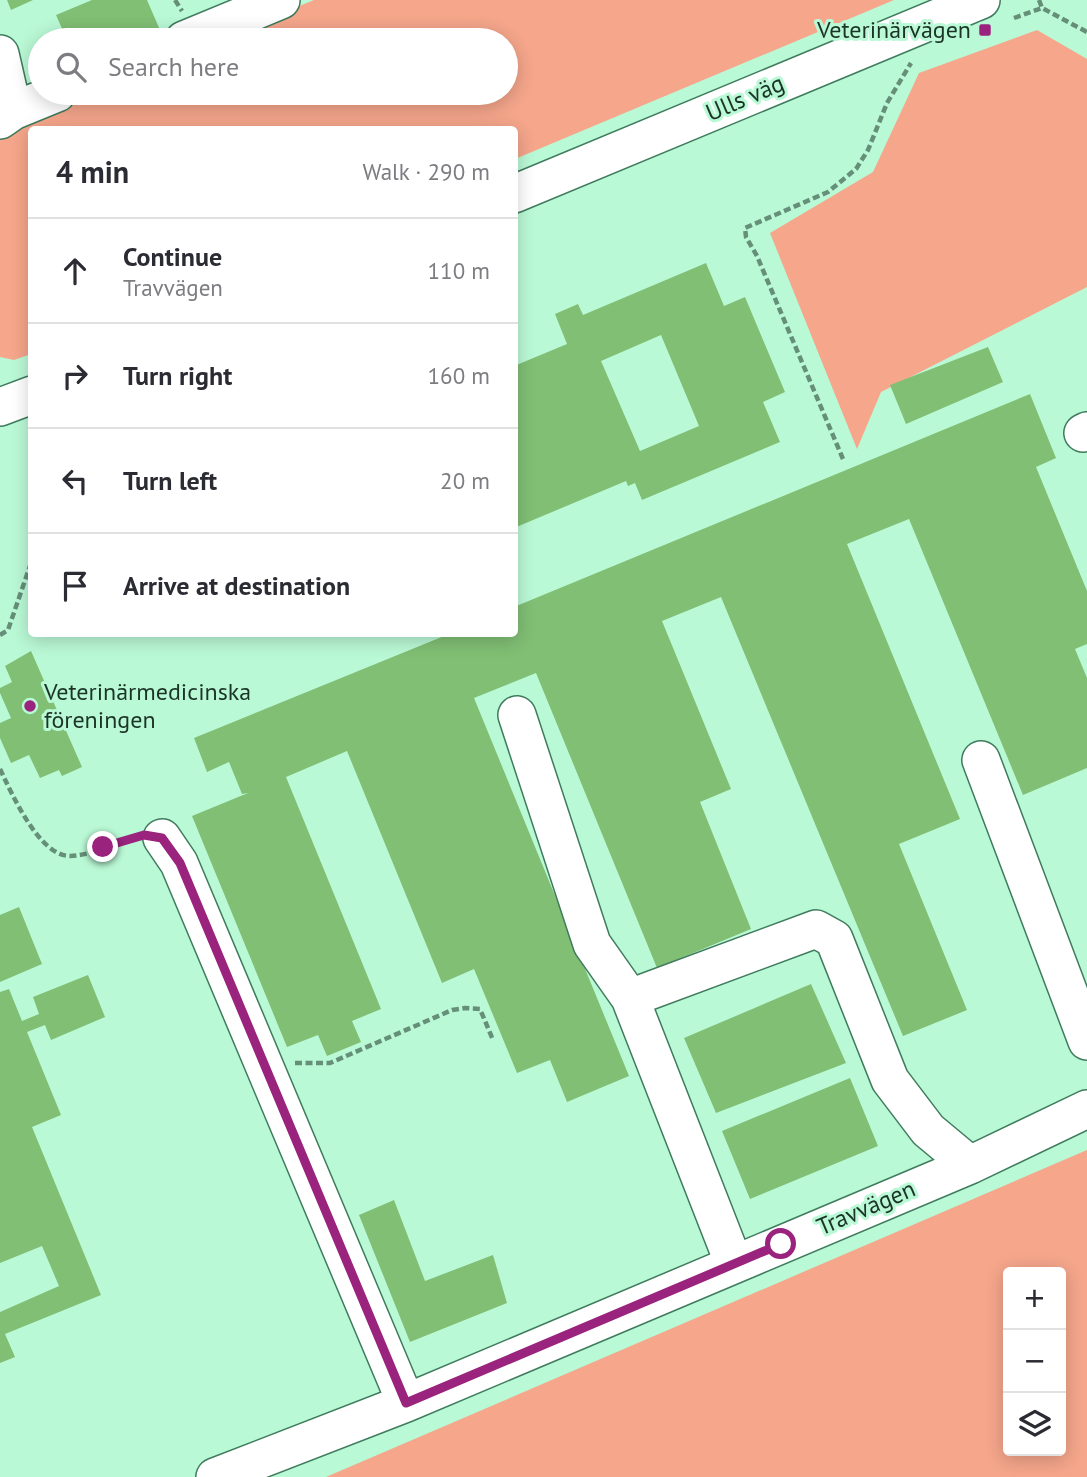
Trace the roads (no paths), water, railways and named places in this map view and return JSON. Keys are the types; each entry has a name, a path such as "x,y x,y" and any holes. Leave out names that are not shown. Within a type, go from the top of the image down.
{"street":[{"path":"213,28 281,0"},
{"name":"Ulls väg","path":"518,192 978,0"},
{"path":"0,54 6,116 30,105"},
{"path":"0,407 28,396"},
{"path":"517,715 592,944 630,998 734,1264"},
{"path":"981,760 1087,1041"},
{"path":"162,838 180,863 406,1403"},
{"path":"630,998 816,929 834,939 890,1080 929,1130 970,1165"},
{"name":"Travvägen","path":"215,1477 406,1403 970,1165 1087,1109"}],"place":[{"name":"Veterinärvägen","path":"985,30"},
{"name":"Veterinärmedicinska föreningen","path":"30,706"}]}
